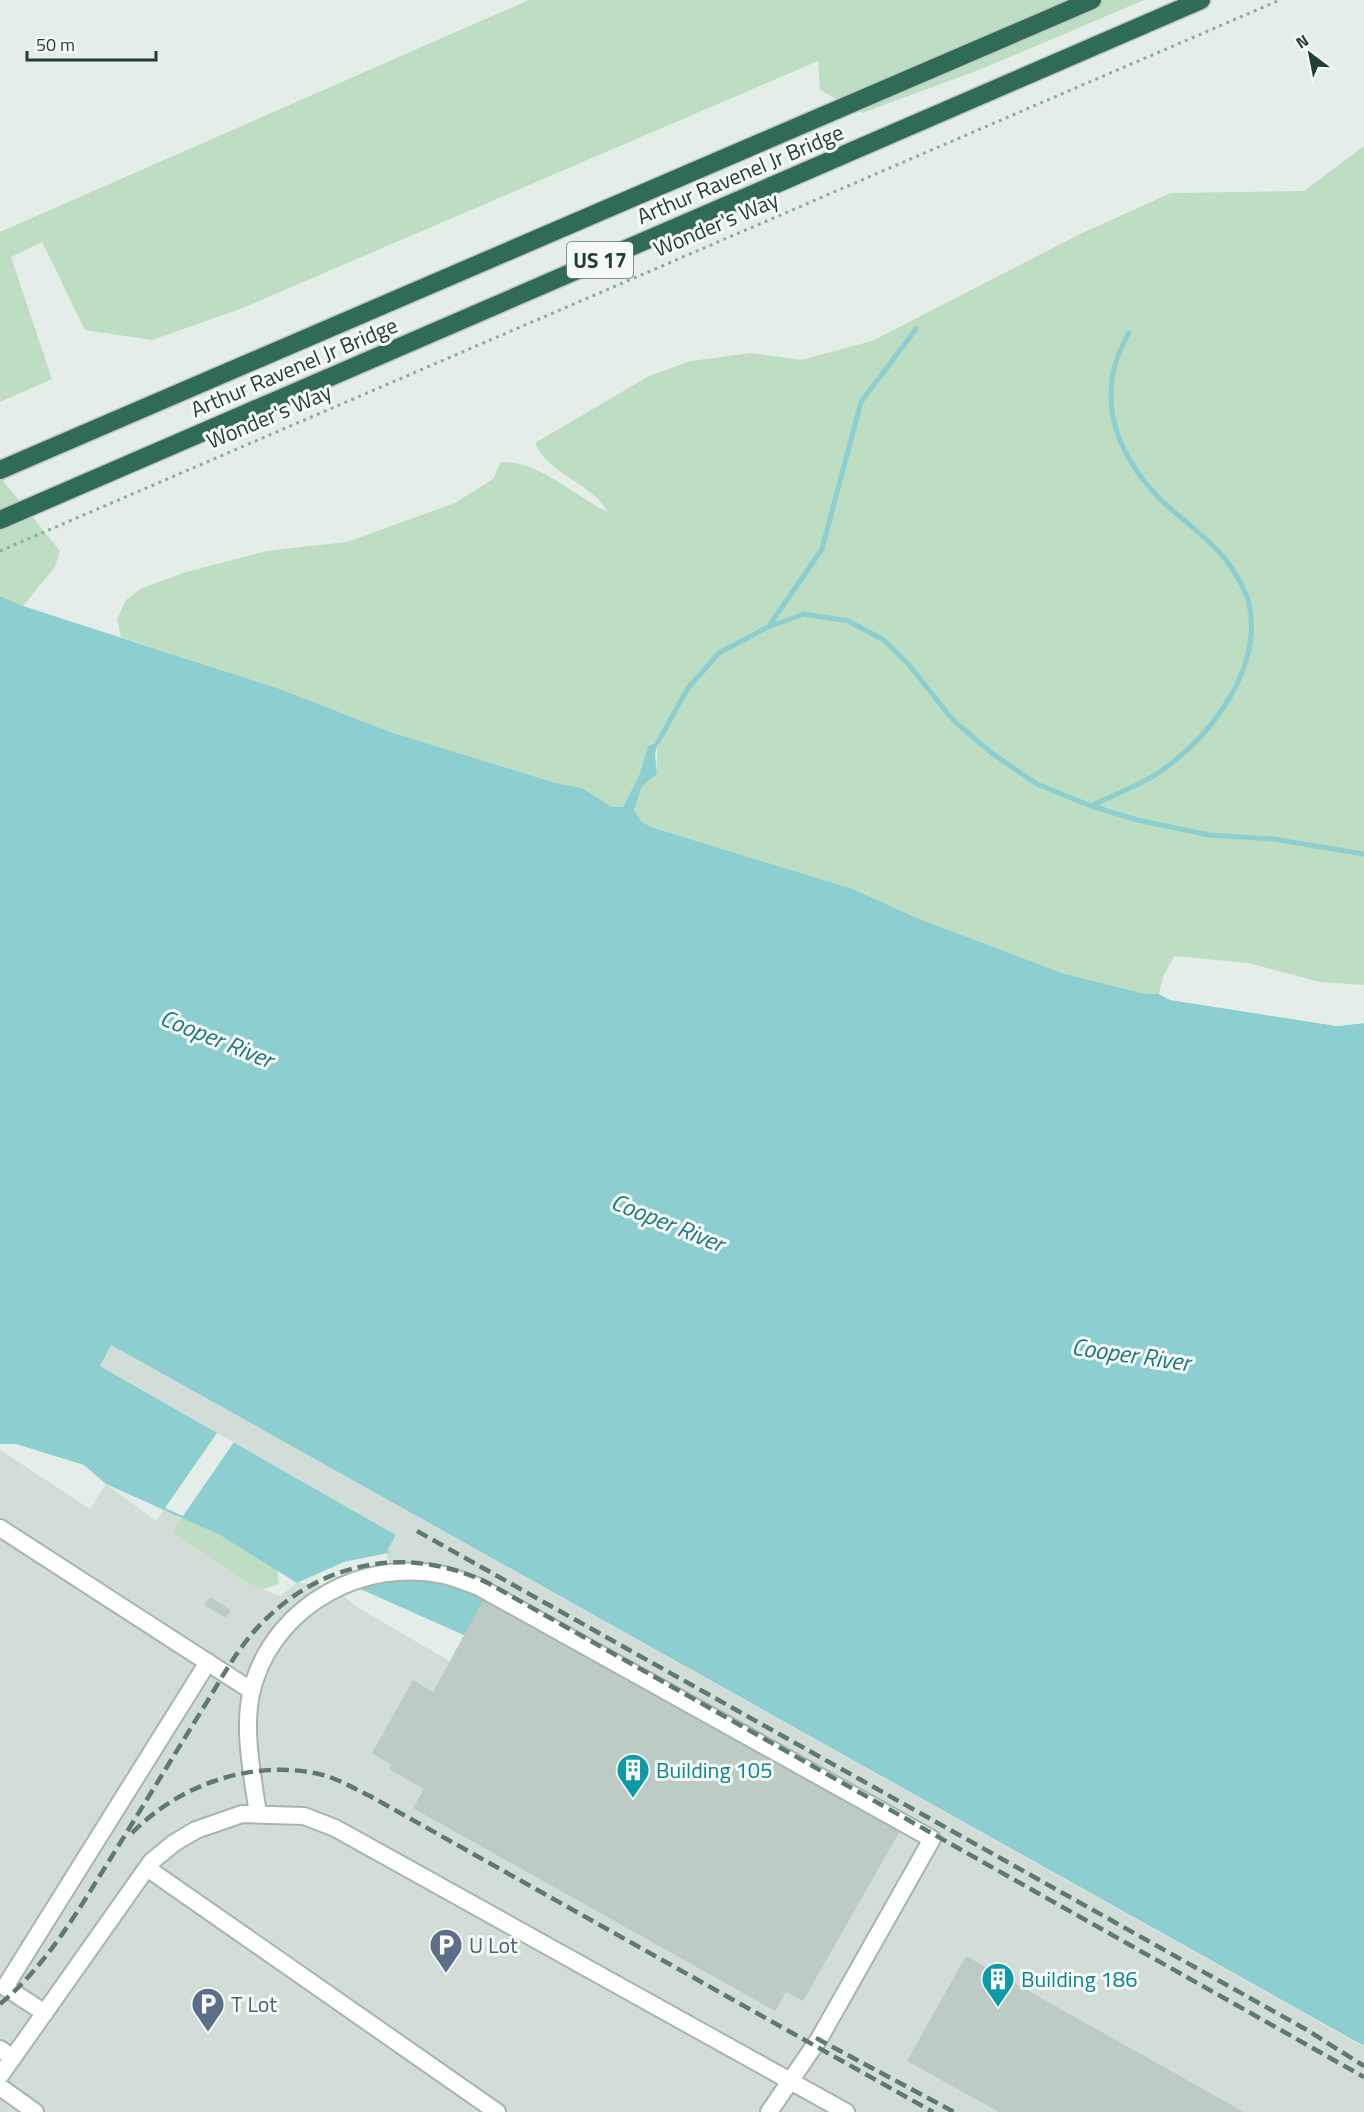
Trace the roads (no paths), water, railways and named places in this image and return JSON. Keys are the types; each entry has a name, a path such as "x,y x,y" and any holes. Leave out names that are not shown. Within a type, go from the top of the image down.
{"highway":[{"name":"Arthur Ravenel Jr Bridge","path":"0,470 1092,0"},
{"name":"Arthur Ravenel Jr Bridge","path":"0,520 1201,0"}],"lane":[{"path":"0,1528 252,1691"},
{"path":"258,1814 249,1749 252,1691 264,1657 275,1638 316,1599 348,1582 382,1574 415,1572 445,1575 479,1587 932,1839 819,2039 769,2112"},
{"path":"45,2013 5,1987 208,1662"},
{"path":"0,2076 6,2054 45,2013 147,1868 174,1843 196,1830 242,1814 258,1814 304,1816 335,1828 846,2112"},
{"path":"147,1868 496,2112"},
{"path":"0,2087 35,2112"}],"water":[{"name":"Cooper River","path":"0,596 23,606 280,689 393,733 556,783 582,788 612,807 623,807 639,776 648,746 658,742 655,754 657,774 642,786 634,810 641,821 651,827 853,889 917,918 1062,973 1146,994 1159,994 1170,1000 1337,1026 1364,1023 1364,2046 111,1345 100,1366 396,1535 388,1549 392,1579 438,1580 487,1598 466,1636 358,1588 297,1583 220,1535 106,1484 84,1465 16,1444 0,1444"}],"waterway":[{"path":"769,626 822,549 861,402 916,329"},
{"path":"1091,806 1156,775 1200,737 1230,697 1241,675 1249,651 1251,627 1248,599 1231,567 1207,540 1159,498 1143,480 1120,440 1111,398 1112,377 1118,355 1129,333"},
{"path":"658,742 688,688 719,653 768,627 804,614 848,621 884,640 910,666 953,720 993,754 1037,784 1091,806 1137,820 1209,835 1273,839 1364,854"}],"railway":[{"path":"417,1531 1307,2030 1364,2066"},
{"path":"0,2004 17,1989 47,1955 73,1918 231,1662 257,1628 291,1598 317,1582 344,1571 372,1564 401,1562 459,1571 488,1583 1364,2077"},
{"path":"132,1833 171,1801 194,1789 242,1773 293,1770 332,1778 370,1796 933,2112"},
{"path":"816,2038 954,2112"}],"place":[{"name":"Building 105","path":"633,1799"},
{"name":"U Lot","path":"446,1974"},
{"name":"Building 186","path":"998,2008"},
{"name":"T Lot","path":"208,2033"}]}
